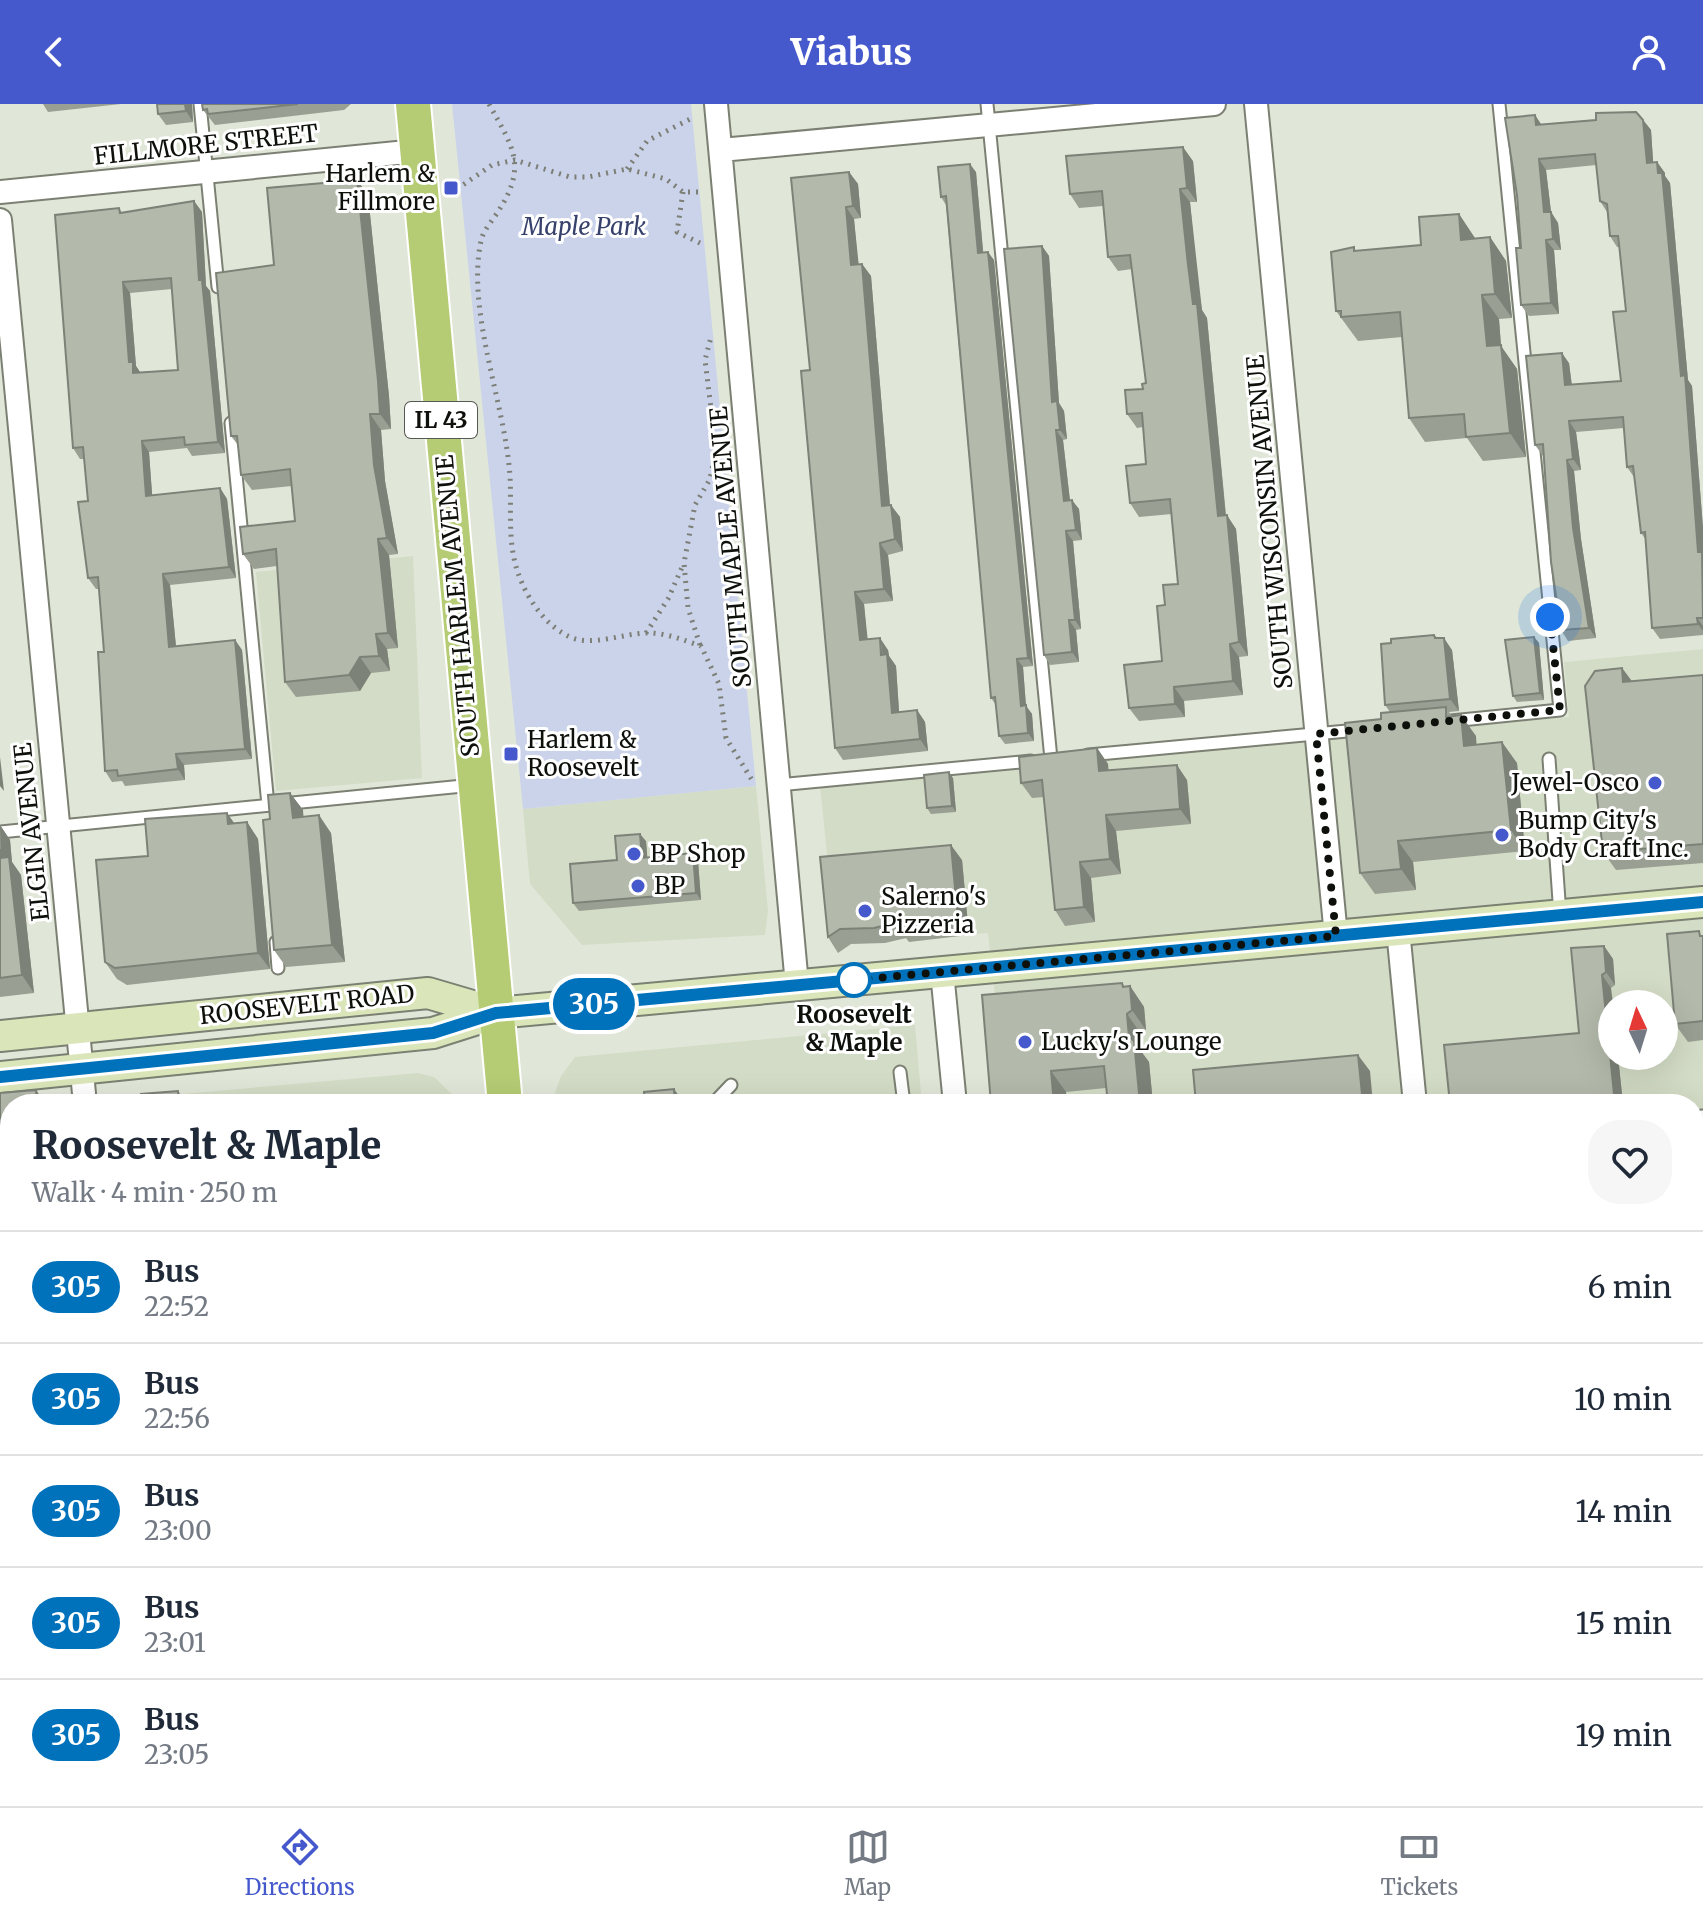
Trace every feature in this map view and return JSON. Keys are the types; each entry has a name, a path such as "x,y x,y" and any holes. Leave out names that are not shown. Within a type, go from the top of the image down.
{"main road":[{"name":"SOUTH HARLEM AVENUE","path":"413,104 496,1013"},
{"path":"496,1013 1703,902"},
{"name":"ROOSEVELT ROAD","path":"0,1036 428,993 496,1013"},
{"name":"ROOSEVELT ROAD","path":"0,1077 433,1033 496,1013"},
{"name":"IL 43","path":"496,1013 504,1094"}],"street":[{"name":"SOUTH MAPLE AVENUE","path":"716,104 797,985"},
{"path":"721,150 988,114 1214,104"},
{"name":"SOUTH WISCONSIN AVENUE","path":"1256,104 1336,936"},
{"name":"FILLMORE STREET","path":"0,192 417,151"},
{"name":"ELGIN AVENUE","path":"0,220 84,1094"},
{"path":"1398,930 1414,1094"},
{"path":"942,972 954,1094"}],"lane":[{"path":"200,104 220,301"},
{"path":"1433,722 1560,710 1499,104"},
{"path":"988,114 1051,759"},
{"path":"230,410 265,821"},
{"path":"1078,756 1370,728"},
{"path":"778,785 1065,758"},
{"path":"1549,759 1560,915"},
{"path":"0,832 474,785"},
{"path":"274,924 278,968"},
{"path":"900,1072 903,1094"},
{"path":"722,1094 731,1085 731,1094"}],"path":[{"path":"489,104 510,141 515,160 514,189 481,239 479,302 510,475 509,541 522,584 546,621 572,638 608,639 646,633 670,635 701,646"},
{"path":"627,169 647,141 674,124 695,116"},
{"path":"457,189 492,165 515,160 570,177 588,177 627,169 666,179 683,192 703,192"},
{"path":"683,192 677,232 708,247"},
{"path":"646,633 668,599 684,563 695,505 710,479 716,449 705,360 711,340 711,324"},
{"path":"684,563 688,608 719,684 726,738 753,781"}],"shaded area":[{"path":"413,556 422,778 276,791 256,572"},
{"path":"1703,649 1703,1094 1006,1094 988,933 836,944 820,785 1569,717 1564,662"},
{"path":"756,786 768,911 765,935 582,945 530,884 523,809"},
{"path":"915,1025 921,1094 555,1094 561,1076 575,1057"},
{"path":"418,1073 434,1077 452,1094 182,1094"}],"green space":[{"name":"Maple Park","path":"452,104 691,104 756,786 523,809"}],"building":[{"path":"157,104 185,104 186,111 158,114"},
{"path":"202,104 298,104 208,114"},
{"path":"1636,112 1643,120 1647,163 1657,162 1658,173 1662,173 1681,376 1685,375 1698,552 1702,552 1703,618 1697,618 1698,624 1652,628 1645,532 1641,533 1633,466 1627,467 1623,417 1569,421 1573,459 1567,460 1573,528 1589,628 1561,630 1551,562 1543,444 1535,445 1526,356 1562,353 1565,385 1621,381 1613,312 1626,311 1619,244 1618,236 1610,236 1607,204 1600,201 1595,154 1539,159 1544,212 1551,212 1553,239 1546,240 1551,303 1521,305 1516,248 1521,248 1517,195 1505,118 1535,115 1536,125 1596,120 1596,113"},
{"path":"1183,147 1187,188 1180,189 1188,265 1193,304 1197,304 1218,516 1227,515 1239,642 1230,644 1233,681 1174,687 1175,704 1129,708 1124,665 1162,661 1157,606 1165,605 1163,585 1178,584 1170,499 1130,503 1126,466 1146,464 1142,413 1127,414 1125,390 1143,389 1142,384 1146,383 1130,255 1108,257 1102,191 1070,194 1066,156"},
{"path":"970,164 978,253 988,252 1028,658 1017,659 1021,706 1026,705 1028,733 999,736 995,697 991,698 946,196 941,197 938,167"},
{"path":"849,172 853,206 846,207 851,265 862,264 882,506 891,505 895,539 880,543 884,589 855,592 860,640 880,638 881,655 887,654 892,713 917,710 920,739 835,748 801,371 810,370 791,178"},
{"path":"357,180 378,381 380,414 370,414 374,465 387,538 378,539 388,633 376,634 379,656 360,657 349,675 285,682 276,549 243,554 240,527 295,521 290,469 241,475 237,436 231,436 216,273 274,265 267,188"},
{"path":"194,201 199,280 202,280 218,442 185,445 184,437 142,441 146,496 220,488 229,567 163,574 169,647 235,640 245,749 176,754 178,769 118,776 117,770 105,771 98,652 104,652 98,577 88,578 78,502 88,501 83,447 73,448 55,215 119,208 120,213","holes":["171,278 178,370 133,373 133,362 129,362 123,282"]},
{"path":"1459,214 1461,240 1490,237 1495,294 1482,295 1487,346 1501,345 1510,433 1466,437 1464,414 1409,418 1400,312 1341,317 1341,311 1336,311 1331,252 1354,247 1354,251 1421,245 1419,217"},
{"path":"1042,246 1052,402 1057,401 1060,430 1056,430 1064,501 1072,500 1076,530 1066,531 1075,620 1069,620 1072,652 1044,655 1004,249"},
{"path":"1434,635 1435,638 1444,638 1450,699 1385,705 1381,644 1391,643 1391,639"},
{"path":"1534,637 1540,693 1513,696 1505,640"},
{"name":"Jewel-Osco","path":"1622,668 1623,682 1703,675 1703,844 1603,852 1585,686 1595,671"},
{"path":"1446,707 1446,717 1461,715 1464,746 1502,742 1511,830 1398,841 1401,869 1360,873 1345,723 1381,719 1381,713"},
{"path":"1097,748 1099,771 1177,765 1180,809 1106,815 1110,859 1080,862 1084,907 1055,910 1042,780 1021,783 1019,757"},
{"path":"949,772 952,806 927,808 924,775"},
{"path":"290,793 293,818 319,815 332,945 274,950 263,820 270,819 268,795"},
{"path":"227,813 228,824 247,822 258,953 115,968 105,962 96,860 148,856 145,819"},
{"name":"BP","path":"640,834 642,858 693,853 696,893 573,903 570,864 617,860 615,836"},
{"path":"951,845 958,920 898,926 898,922 874,928 840,929 828,937 820,857"},
{"path":"0,849 1,858 9,857 22,975 0,978"},
{"path":"1699,931 1703,936 1703,1021 1678,1024 1678,990 1672,990 1667,934"},
{"path":"1604,946 1606,972 1602,975 1604,990 1598,990 1598,1070 1612,1070 1614,1094 1449,1094 1444,1045 1579,1033 1571,948"},
{"path":"1122,983 1123,987 1130,986 1132,1010 1127,1014 1129,1037 1134,1041 1139,1094 1107,1094 1104,1066 1051,1071 1053,1094 990,1094 982,995"},
{"path":"1358,1055 1362,1094 1195,1094 1193,1070"},
{"path":"674,1089 674,1094 644,1094"},
{"path":"36,1090 36,1094 0,1094"},
{"path":"178,1091 178,1094 141,1094"}],"bus line":[{"name":"305","path":"0,1077 433,1033 496,1013 1703,902"}],"place":[{"name":"Harlem & Fillmore","path":"451,188"},
{"name":"Harlem & Roosevelt","path":"511,754"},
{"name":"Jewel-Osco","path":"1655,783"},
{"name":"Bump City's Body Craft Inc.","path":"1502,835"},
{"name":"BP Shop","path":"634,854"},
{"name":"BP","path":"638,886"},
{"name":"Salerno's Pizzeria","path":"865,911"},
{"name":"Roosevelt & Maple","path":"854,980"},
{"name":"Lucky's Lounge","path":"1025,1042"}],"route":[{"path":"854,980 1336,936 1316,734 1560,710 1550,617"}]}
